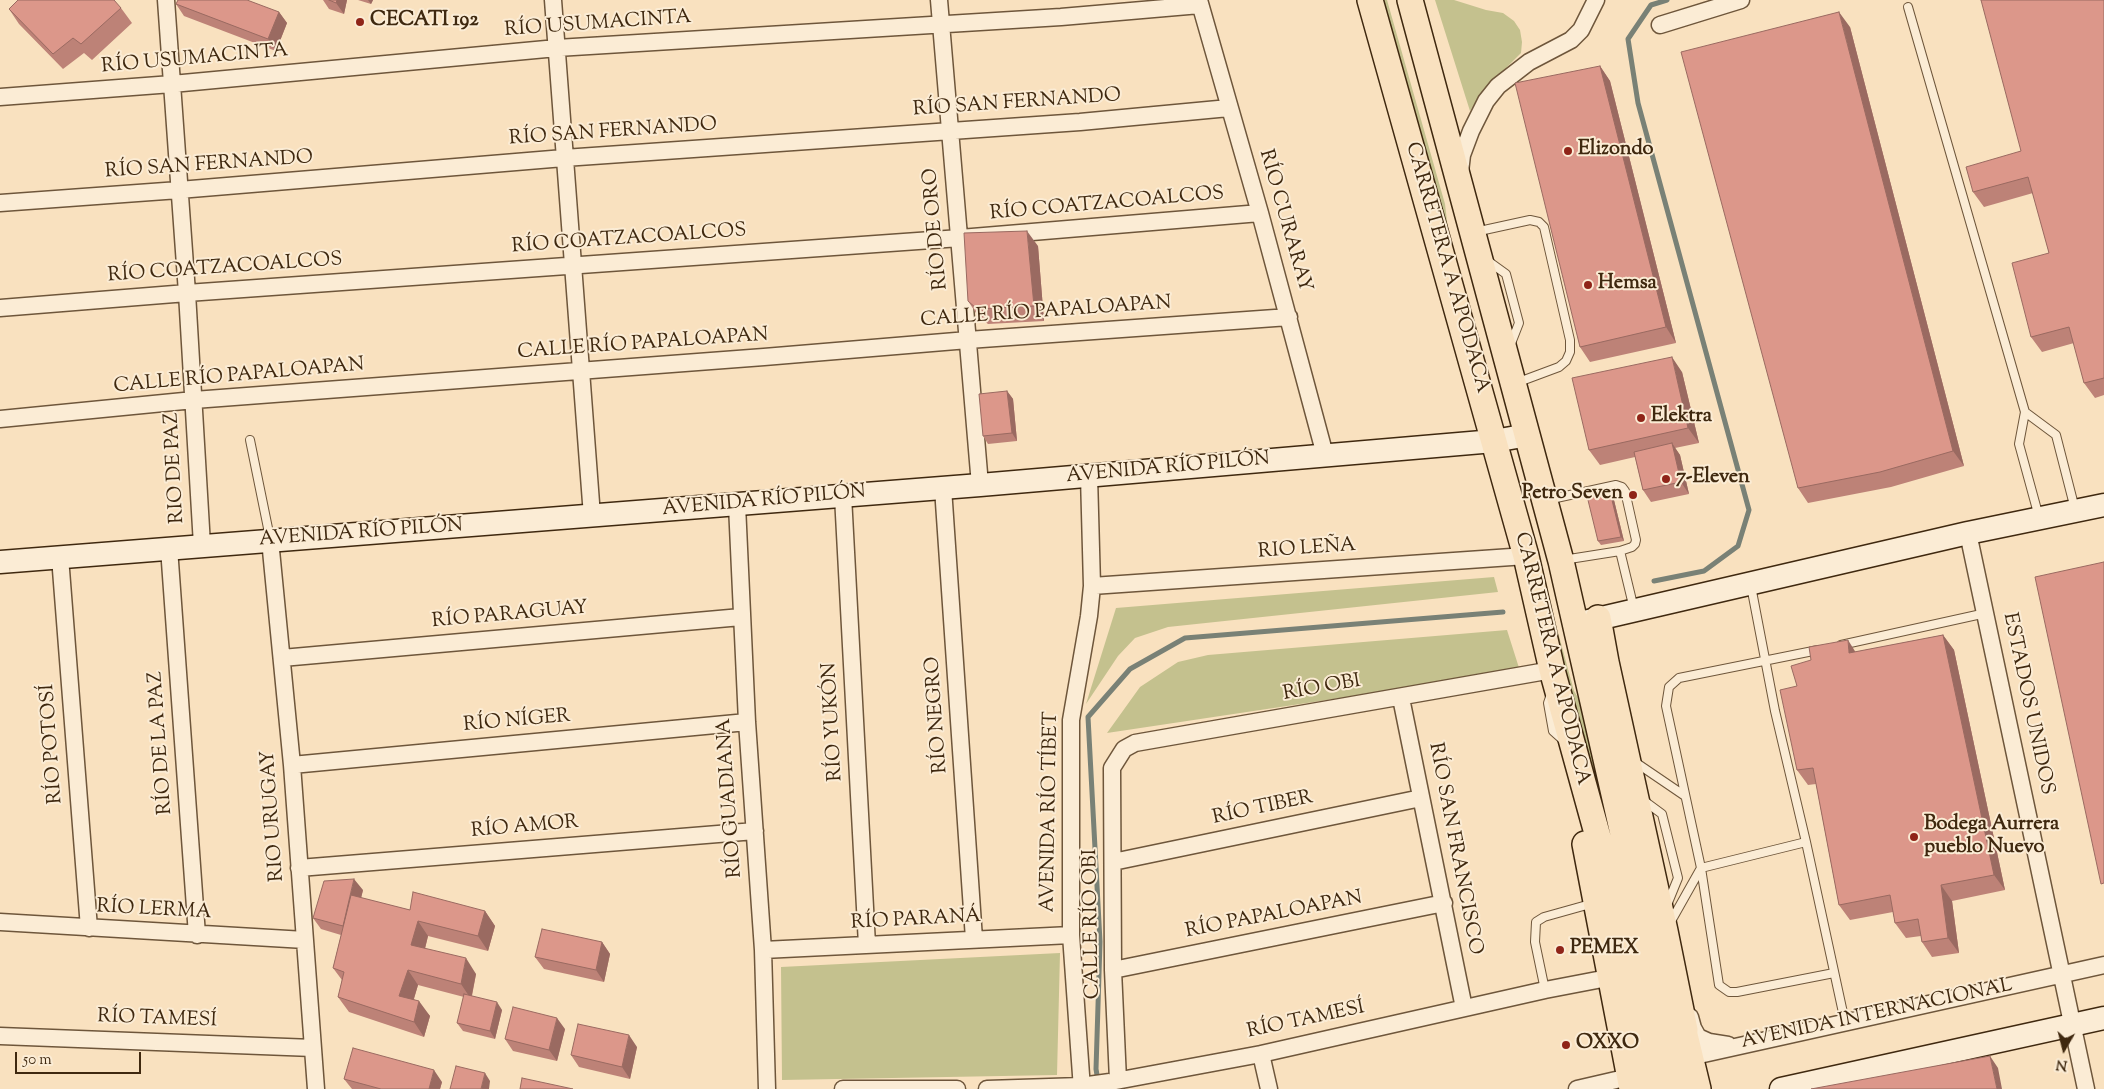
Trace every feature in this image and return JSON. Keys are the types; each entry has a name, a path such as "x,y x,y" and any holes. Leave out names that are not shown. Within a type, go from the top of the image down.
{"main road":[{"name":"CARRETERA A APODACA","path":"1370,0 1526,556 1553,677 1575,755 1621,976 1660,1064 1681,1089"},
{"name":"CARRETERA A APODACA","path":"1410,0 1430,67 1458,182 1546,500 1561,561 1660,1064"},
{"name":"AVENIDA RÍO PILÓN","path":"0,562 1089,476 1494,441 1528,435"},
{"path":"1574,624 1968,533 2104,505"},
{"path":"1598,618 1680,1008 1660,1064 1698,1089"},
{"path":"1781,1089 2104,1018"}],"street":[{"name":"RIO DE PAZ","path":"166,0 187,293 202,545"},
{"path":"553,0 592,516"},
{"name":"RÍO DE ORO","path":"939,0 980,485"},
{"path":"1458,182 1462,155 1471,131 1486,101 1498,86 1529,62 1571,40 1581,30 1596,0"},
{"path":"1660,25 1741,0"},
{"name":"RÍO USUMACINTA","path":"0,97 172,84 556,48 1061,17 1200,3"},
{"name":"RÍO CURARAY","path":"1200,3 1260,213 1325,455"},
{"name":"RÍO SAN FERNANDO","path":"0,203 1229,108"},
{"name":"RÍO COATZACOALCOS","path":"0,308 960,238 1260,213"},
{"name":"CALLE RÍO PAPALOAPAN","path":"0,419 194,400 968,340 1289,318"},
{"name":"AVENIDA RÍO TÍBET","path":"1084,1087 1070,935 1072,720 1092,586 1089,476"},
{"name":"RÍO NEGRO","path":"943,488 974,939"},
{"name":"RÍO YUKÓN","path":"843,496 867,945"},
{"name":"RÍO GUADIANA","path":"737,505 746,722 763,950 767,1089"},
{"name":"ESTADOS UNIDOS","path":"1968,533 2086,1089"},
{"name":"RIO URUGAY","path":"270,540 292,765 316,1089"},
{"name":"RÍO DE LA PAZ","path":"169,548 197,934"},
{"name":"RIO LEÑA","path":"1092,586 1526,556"},
{"name":"RÍO POTOSÍ","path":"60,557 89,928"},
{"name":"RÍO PARAGUAY","path":"282,658 741,617"},
{"name":"RÍO OBI","path":"1112,768 1124,749 1135,743 1401,698 1553,677"},
{"name":"RÍO SAN FRANCISCO","path":"1401,698 1464,1008"},
{"name":"RÍO NÍGER","path":"292,765 746,722"},
{"name":"CALLE RÍO OBI","path":"1112,768 1114,1080"},
{"name":"RÍO TIBER","path":"1113,862 1421,798"},
{"name":"RÍO AMOR","path":"299,868 755,831"},
{"name":"RÍO PAPALOAPAN","path":"1113,970 1444,903"},
{"name":"RÍO LERMA","path":"0,922 305,940"},
{"name":"RÍO PARANÁ","path":"763,950 1070,935"},
{"name":"AVENIDA INTERNACIONAL","path":"1577,1089 1660,1064 2104,966"},
{"name":"RÍO TAMESÍ","path":"987,1089 1084,1087 1261,1054 1545,990 1621,976"},
{"path":"1680,1008 1690,1015 1693,1028 1698,1037 1709,1042 1724,1045 1743,1045"},
{"name":"RÍO TAMESÍ","path":"0,1036 312,1048"},
{"path":"1261,1054 1268,1089"},
{"path":"842,1089 957,1089"}],"lane":[{"path":"1908,7 2025,412 2019,444 2039,518"},
{"path":"1475,244 1530,220 1539,222 1544,227 1570,340 1570,352 1566,361 1560,367 1514,384"},
{"path":"2025,412 2056,435 2076,511"},
{"path":"250,440 270,540"},
{"path":"1546,500 1616,485 1622,487 1625,491 1636,540 1632,547 1620,551 1561,561"},
{"path":"1620,551 1634,611"},
{"path":"1751,583 1775,711 1845,1022"},
{"path":"1833,647 1986,613"},
{"path":"1824,649 1679,678 1669,687 1666,706 1701,868 1712,950 1719,985 1729,992 1737,992 1834,973"},
{"path":"1628,758 1685,796"},
{"path":"1664,925 1701,868 1806,842"},
{"path":"1545,990 1535,942 1536,922 1544,917 1606,900"}],"shaded area":[{"path":"1376,0 1387,0 1445,204 1450,247"},
{"path":"1435,0 1454,0 1503,13 1514,21 1520,30 1521,53 1483,91 1470,111"},
{"path":"1512,480 1520,493 1574,691 1585,709 1636,929"},
{"path":"1494,577 1498,592 1168,627 1135,638 1118,656 1086,704 1116,608"},
{"path":"1507,630 1520,671 1107,733 1140,687 1178,662 1208,655"},
{"path":"1060,953 1057,1075 782,1080 781,967"}],"building":[{"path":"18,0 114,0 121,8 81,44 73,38 53,54 9,9"},
{"path":"178,0 247,0 279,12 268,39 176,4"},
{"path":"1981,0 2104,0 2104,378 2084,383 2069,327 2031,337 2012,263 2049,253 2028,177 1973,192 1966,167 2021,151"},
{"path":"1839,12 1953,451 1880,472 1798,488 1681,52"},
{"path":"1600,66 1666,327 1580,347 1515,83"},
{"path":"1027,231 1034,306 977,309 968,301 964,233"},
{"name":"Elektra","path":"1672,357 1688,428 1589,450 1572,378"},
{"path":"1007,391 1012,433 983,436 979,394"},
{"path":"1672,443 1681,482 1643,490 1634,452"},
{"path":"1610,492 1621,537 1598,541 1587,496"},
{"path":"2104,562 2104,883 2101,884 2035,577"},
{"name":"Bodega Aurrera pueblo Nuevo","path":"1943,635 1994,875 1941,885 1948,938 1922,942 1918,919 1895,923 1890,895 1839,905 1813,768 1797,770 1780,690 1797,686 1791,666 1811,660 1809,647 1848,640 1849,653"},
{"path":"354,879 343,926 313,918 324,881"},
{"path":"413,892 485,911 478,936 418,921 411,945 466,958 461,984 408,970 399,996 419,1001 414,1022 338,997 344,972 333,968 351,895 410,910"},
{"path":"542,929 602,942 596,970 535,957"},
{"path":"464,994 497,1002 490,1031 457,1023"},
{"path":"513,1007 557,1018 549,1050 505,1039"},
{"path":"578,1024 629,1035 622,1067 571,1055"},
{"path":"353,1048 434,1070 429,1089 381,1089 344,1079"},
{"path":"1990,1056 1997,1089 1811,1089"},
{"path":"456,1066 485,1073 481,1089 450,1089"},
{"path":"522,1078 573,1089 520,1089"}],"waterway":[{"path":"1654,581 1704,571 1738,546 1749,510 1638,103 1628,39 1651,5 1667,0"},
{"path":"1098,1081 1096,1069 1100,942 1088,717 1130,669 1185,638 1503,612"}],"place":[{"name":"CECATI 192","path":"360,22"},
{"name":"Elizondo","path":"1568,151"},
{"name":"Hemsa","path":"1588,285"},
{"name":"Elektra","path":"1641,418"},
{"name":"7-Eleven","path":"1666,479"},
{"name":"Petro Seven","path":"1633,495"},
{"name":"Bodega Aurrera pueblo Nuevo","path":"1914,837"},
{"name":"PEMEX","path":"1560,950"},
{"name":"OXXO","path":"1566,1045"}]}
